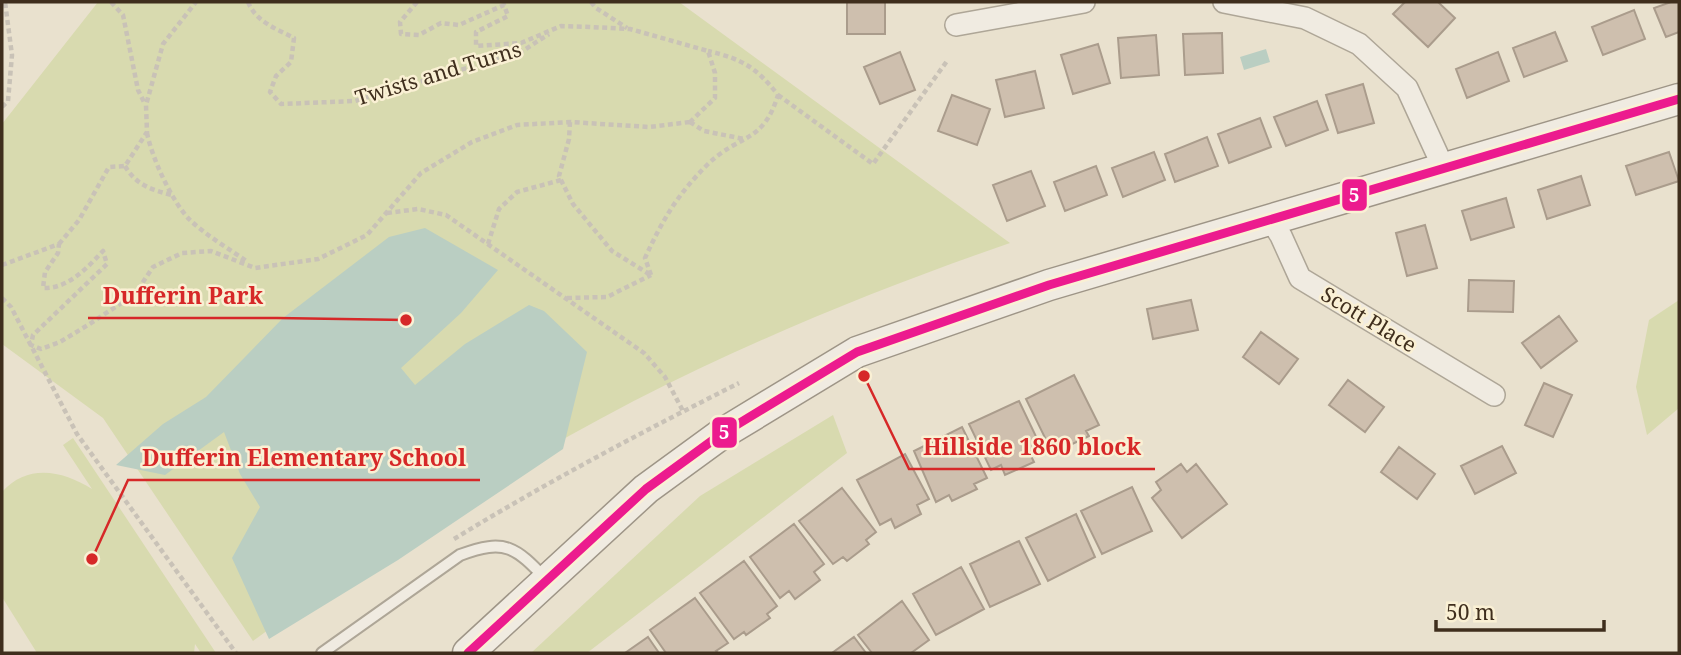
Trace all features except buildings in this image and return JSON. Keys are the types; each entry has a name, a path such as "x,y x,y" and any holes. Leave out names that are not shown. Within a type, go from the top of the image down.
{"street":[{"path":"956,25 1084,2"},
{"path":"1224,2 1305,18 1359,44 1407,88 1444,169"},
{"path":"468,653 646,489 720,435 857,352 1049,285 1679,99"},
{"name":"Scott Place","path":"1270,220 1281,236 1300,278 1494,394"}],"lane":[{"path":"322,653 449,562 482,547 502,545 523,555 548,581"}],"path":[{"path":"2,107 8,101 12,55 5,2"},
{"path":"111,2 123,15 138,90 146,105"},
{"path":"196,2 163,44 146,105 150,147 173,195 190,220 255,268"},
{"name":"Twists and Turns","path":"248,2 251,9 266,24 295,38 291,62 276,76 270,92 281,104 355,101 521,52 561,26"},
{"path":"417,2 400,22 401,34 419,35 441,23 459,25 504,5 508,16 476,32 476,46 520,43 561,26 630,29 738,58 766,80 778,95 873,163 947,61"},
{"path":"592,2 596,8 630,29"},
{"path":"59,244 58,253 45,272 43,288 54,289 82,273 103,251 107,264 33,335 31,345 41,349 61,342 88,325 135,293 153,267 183,253 211,251 255,268 318,259 367,235 421,173 472,142 517,125 570,122 649,127 690,122 715,98 715,73 708,51"},
{"path":"651,275 645,258 676,198 710,162 760,131 772,114 778,95"},
{"path":"570,122 569,139 559,177 573,204 612,251 651,275"},
{"path":"690,122 704,131 744,139"},
{"path":"125,166 147,132"},
{"path":"125,166 134,180 146,188 173,195"},
{"path":"2,265 59,244 79,220 109,167 125,166"},
{"path":"488,244 499,209 517,192 561,180"},
{"path":"386,213 418,209 446,215 644,353 665,377 682,411"},
{"path":"567,298 607,297 651,275"},
{"path":"2,298 11,307 77,434 236,653"},
{"path":"447,543 540,486 739,383"}],"green space":[{"path":"98,2 679,2 1010,243 810,319 679,378 615,411 552,445 465,498 253,641 103,418 2,344 2,124"},
{"path":"1679,300 1679,408 1647,435 1636,387 1649,320"},
{"path":"833,415 847,453 587,653 531,653 700,496"},
{"path":"73,438 216,653 201,653 195,644 194,653 37,653 2,597 2,492 23,477 46,473 58,474 92,489 63,445"}],"shaded area":[{"path":"1266,49 1270,62 1244,70 1240,57"},
{"path":"425,228 498,270 461,313 401,368 415,385 465,344 529,305 544,311 587,352 563,449 398,560 269,639 232,558 260,507 240,474 224,432 165,475 116,465 163,424 206,397 283,318 389,237"}],"transit line":[{"name":"5","path":"468,653 646,489 720,435 857,352 1049,285 1679,99"}],"place":[{"name":"Dufferin Park","path":"406,320"},
{"name":"Hillside 1860 block","path":"864,376"},
{"name":"Dufferin Elementary School","path":"92,559"}]}
